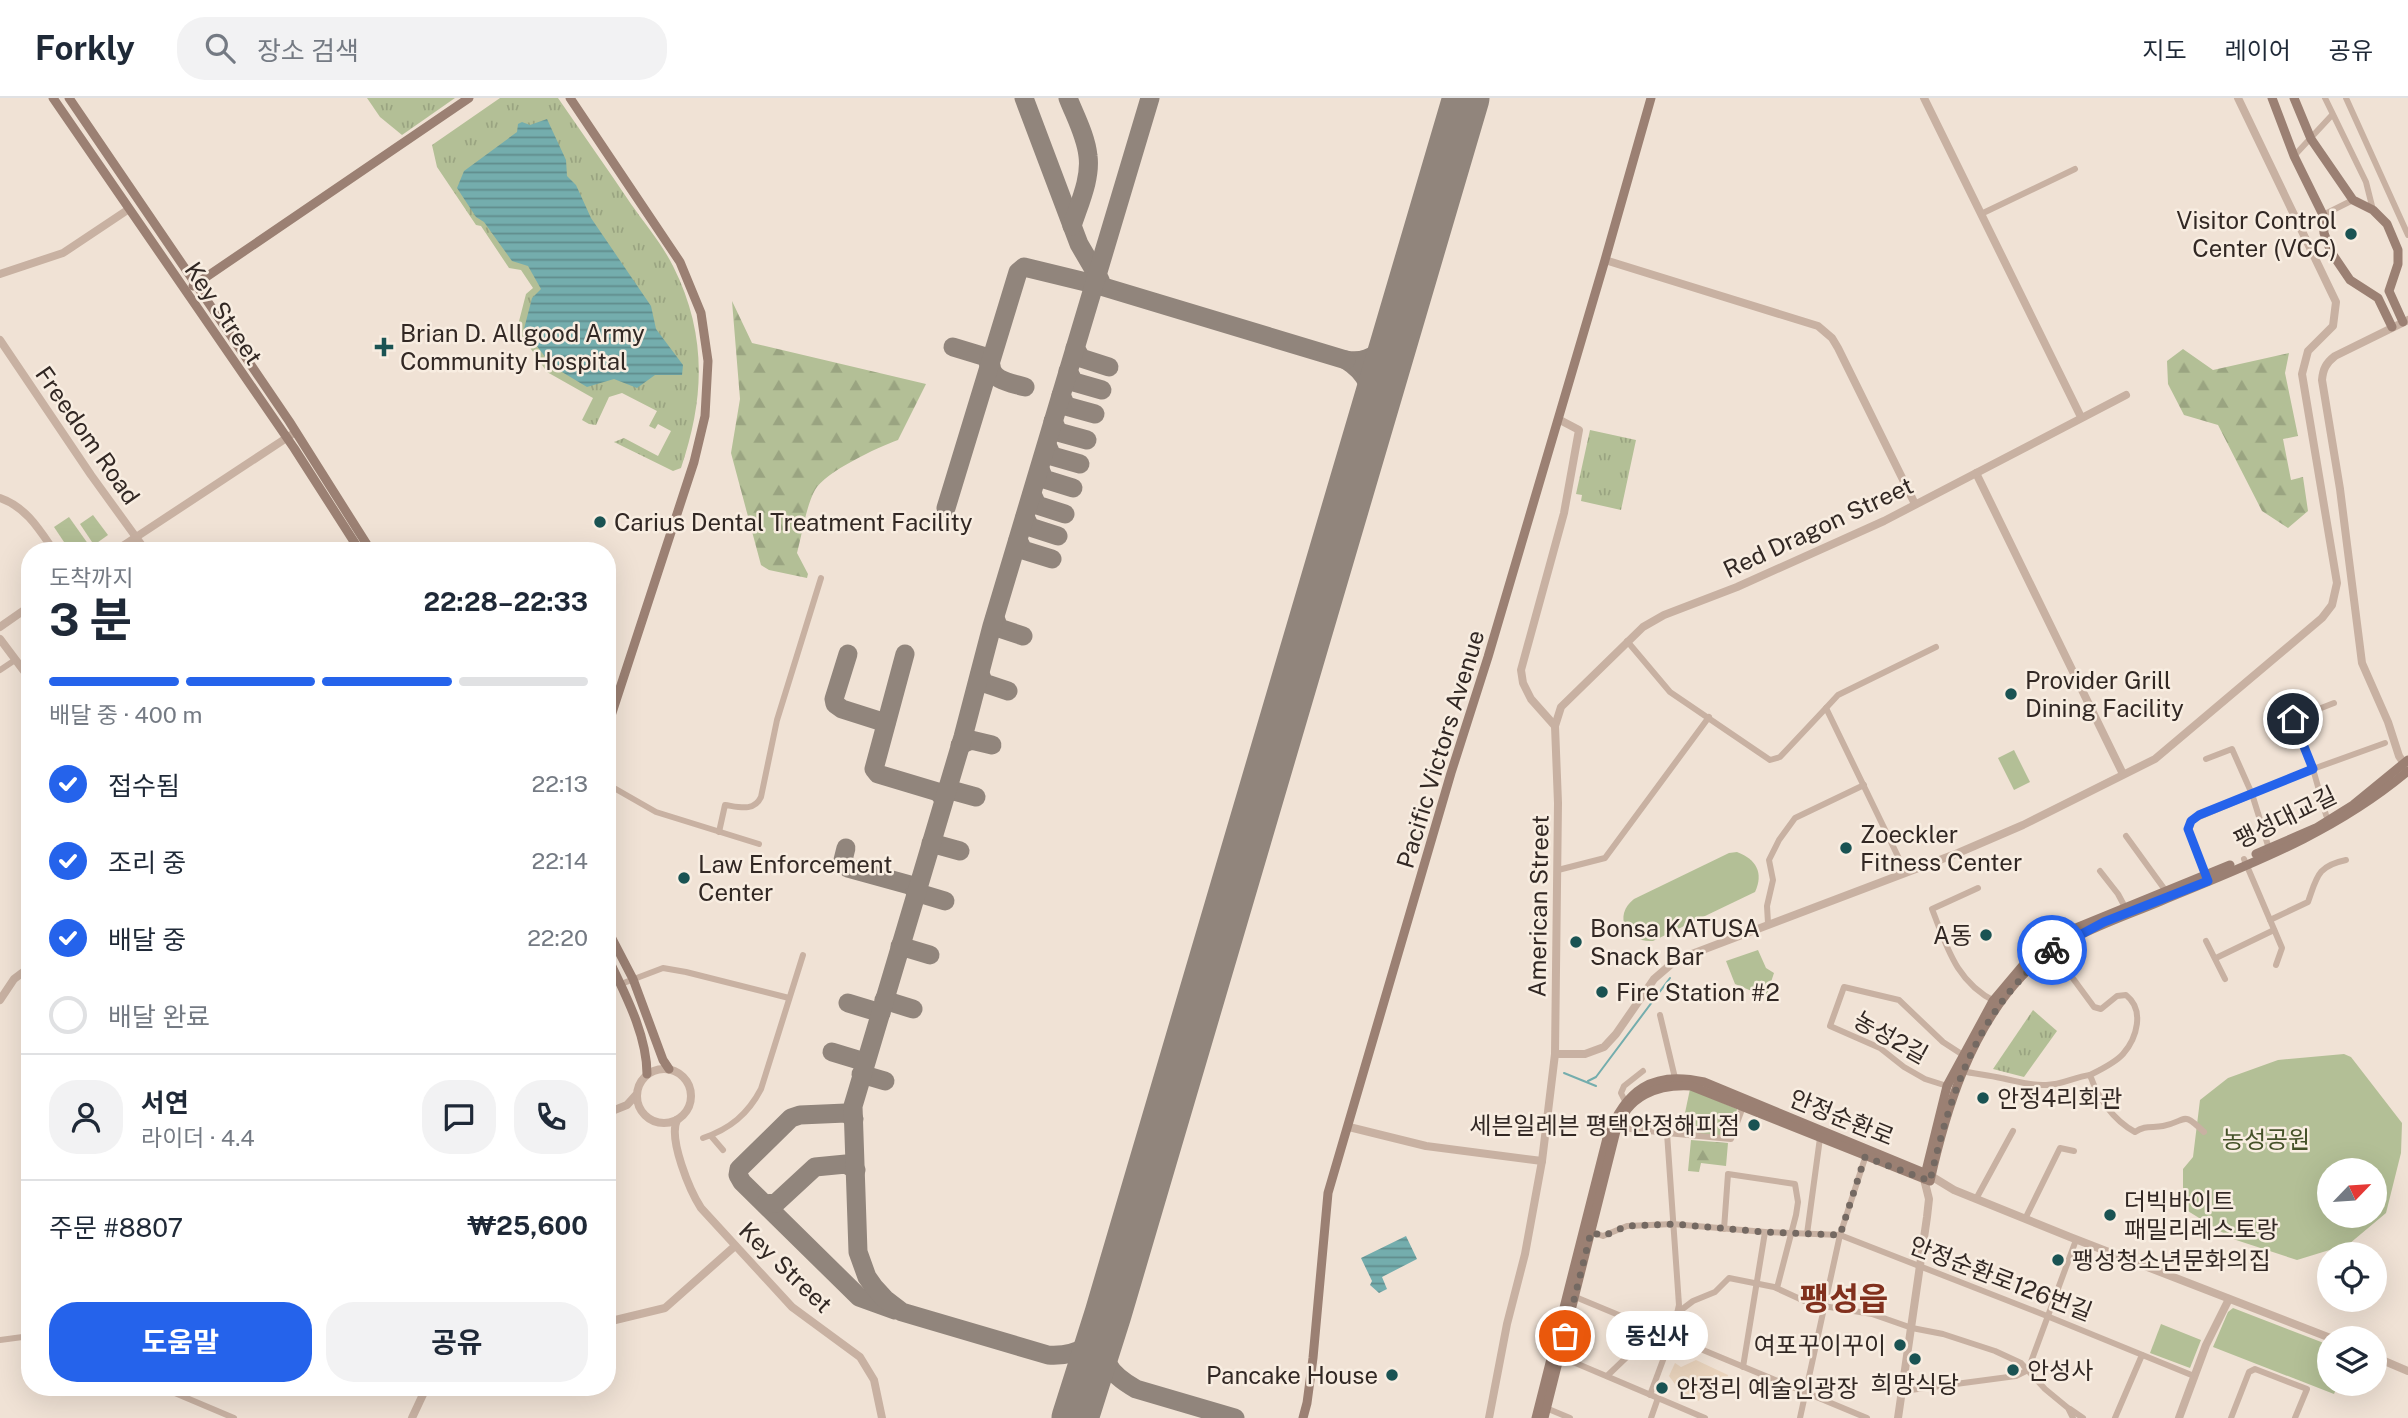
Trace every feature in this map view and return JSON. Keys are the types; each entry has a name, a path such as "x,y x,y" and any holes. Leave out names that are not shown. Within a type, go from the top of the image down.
{"main road":[{"name":"Key Street","path":"53,98 287,438 354,542"},
{"name":"Key Street","path":"69,98 296,432 365,542"},
{"path":"185,291 469,98"},
{"path":"570,98 680,262 701,313 708,362 705,416 697,452 616,700"},
{"name":"Pacific Victors Avenue","path":"1303,1418 1313,1358 1328,1193 1651,98"},
{"path":"2272,98 2294,156 2323,215 2324,233 2331,252 2350,280 2378,298 2392,327"},
{"path":"2294,98 2311,139 2353,200 2373,210 2387,224 2398,250 2398,264 2389,290 2406,321"},
{"name":"팽성대교길","path":"1927,1177 1963,1055 2025,963 2076,928 2270,852 2330,823 2407,766"},
{"path":"616,946 633,979 663,1060 669,1069"},
{"path":"616,974 647,1059 647,1074"},
{"path":"1959,1069 1997,1003"},
{"name":"팽성대교길","path":"1927,1177 1947,1086 1959,1069"},
{"path":"1625,1101 1651,1084 1675,1077"},
{"name":"안정순환로","path":"1675,1077 1704,1082 1820,1138 1866,1153"},
{"name":"안정순환로","path":"1615,1124 1636,1101 1663,1086 1691,1086 1745,1102 1927,1177"},
{"name":"안정순환로","path":"1545,1413 1571,1295 1615,1124 1625,1101"},
{"name":"안정순환로","path":"1536,1418 1556,1355"}],"street":[{"path":"1924,98 2081,417"},
{"path":"1555,1054 1581,1055 1601,1049 1614,1038 1654,979 1676,960 1906,873 2023,825 2155,759 2322,618 2332,605 2337,583 2302,374 2308,351 2333,326 2336,302 2238,98"},
{"path":"2325,98 2366,182 2373,210"},
{"path":"2346,98 2408,234"},
{"path":"2294,156 2331,113"},
{"path":"1981,214 2075,169"},
{"path":"2323,215 2353,200"},
{"path":"0,274 64,253 129,209"},
{"path":"1605,260 1818,326 1826,331 1838,348 1915,504"},
{"path":"2406,321 2335,356 2323,370 2322,380 2345,527 2361,663 2407,766"},
{"name":"Freedom Road","path":"0,340 140,542"},
{"name":"Red Dragon Street","path":"1555,726 1561,707 1643,627 1664,615 1737,587 1884,521 2126,396"},
{"path":"1555,726 1531,699 1523,683 1521,670 1564,513 1579,430 1558,419"},
{"path":"128,542 296,432"},
{"path":"1976,473 2123,774"},
{"path":"0,498 10,501 27,514 47,542"},
{"path":"719,832 725,805 752,808 758,804 761,797 777,720 821,578"},
{"path":"0,627 21,612"},
{"path":"0,639 21,668"},
{"path":"1627,640 1670,692 1770,760 1780,757 1838,695 1936,647"},
{"path":"0,670 15,660"},
{"path":"2287,702 2330,823"},
{"path":"2293,719 2334,703"},
{"path":"1826,708 1906,873"},
{"path":"1558,870 1605,858 1709,717"},
{"name":"American Street","path":"1489,1418 1507,1324 1525,1254 1542,1161 1555,1054 1559,803 1555,726"},
{"path":"2206,878 2188,829 2189,824 2199,815 2385,743"},
{"path":"2206,759 2232,749 2252,794 2270,852"},
{"path":"1768,923 1767,906 1773,880 1769,860 1779,840 1795,818 1864,785"},
{"path":"616,789 656,812 759,844"},
{"path":"2126,836 2168,894"},
{"path":"2270,920 2308,902 2318,873 2330,864 2346,860"},
{"path":"2245,862 2282,948 2276,965"},
{"path":"2100,871 2118,894 2126,910"},
{"path":"1978,888 1933,909 1953,964 1973,987 1997,1003"},
{"path":"2216,958 2274,930"},
{"path":"2206,941 2225,979"},
{"path":"1959,1069 2021,1084 2045,1086 2090,1075 2123,1054 2137,1028 2137,1011 2132,1000 2126,995 2117,996 2101,1009 2094,1007 2050,947"},
{"path":"703,1138 735,1123 754,1102 761,1089 803,955"},
{"path":"621,984 663,968 686,971 789,998"},
{"path":"0,1000 14,979 21,974"},
{"name":"농성2길","path":"1947,1086 1913,1073 1880,1048 1830,1026 1844,987 1899,1000 1942,1042 1963,1055"},
{"path":"1660,1015 1675,1077"},
{"path":"616,1109 627,1105 637,1094 640,1083 647,1074 658,1069 669,1069 685,1079 691,1092 688,1109 677,1120 666,1123 652,1121 641,1110 627,1105"},
{"path":"1625,1101 1621,1093 1624,1086 1643,1071"},
{"path":"2090,1075 2099,1096 2113,1115 2135,1132 2148,1126 2162,1126 2183,1118 2191,1120 2204,1132"},
{"path":"637,1094 641,1110"},
{"path":"1615,1124 1630,1129 1731,1139 1745,1102"},
{"path":"674,1132 677,1120"},
{"path":"666,1123 674,1132"},
{"path":"1349,1127 1426,1146 1542,1161"},
{"path":"1976,1199 2013,1130"},
{"name":"Key Street","path":"674,1132 693,1195 701,1208 792,1307 860,1357 874,1380 882,1418"},
{"path":"1650,1395 1672,1336 1679,1305 1667,1133"},
{"path":"711,1136 723,1150"},
{"name":"안정순환로","path":"1807,1234 1820,1138"},
{"path":"2025,1219 2060,1148 2074,1151"},
{"path":"1800,1418 1840,1235 1866,1153"},
{"path":"1724,1228 1728,1174 1794,1184 1798,1202 1777,1288"},
{"path":"1898,1418 1929,1199 1927,1177"},
{"name":"안정순환로","path":"1927,1177 2076,1240 2317,1333"},
{"name":"안정순환로126번길","path":"1588,1231 1603,1236 1627,1226 1673,1224 1840,1235 2194,1376"},
{"path":"1743,1367 1765,1232"},
{"path":"1903,1391 2016,1376 2028,1370 2076,1240"},
{"path":"616,1320 665,1308 735,1246"},
{"path":"1607,1376 1656,1329 1704,1295 1715,1292 1729,1278 1777,1288 1825,1308 1872,1314 1995,1351 2021,1363 2045,1389 2083,1418"},
{"path":"1571,1295 1867,1418"},
{"path":"2179,1418 2206,1345 2229,1299"},
{"path":"0,1340 21,1337"},
{"path":"1556,1355 1705,1418"},
{"path":"2115,1418 2142,1355"},
{"path":"2387,1362 2408,1371"},
{"path":"2231,1418 2249,1372 2255,1369 2307,1389 2295,1418"},
{"path":"182,1396 234,1418"},
{"path":"412,1418 422,1396"},
{"path":"1651,1418 1658,1398"},
{"path":"2068,1408 2073,1418"},
{"path":"1545,1413 1570,1418"}],"green space":[{"path":"367,98 455,98 402,135 380,117"},
{"path":"500,98 558,98 673,266 692,316 699,366 695,416 681,468 673,471 614,442 624,438 658,456 671,431 658,424 655,429 649,426 657,411 622,393 609,397 596,425 582,420 593,398 547,372 517,329 526,294 533,288 521,270 509,268 437,167 432,145"},
{"path":"732,301 752,343 926,384 898,440 840,468 815,490 797,553 808,574 807,578 769,570 761,565 731,453 740,399"},
{"path":"2183,349 2213,370 2289,353 2285,373 2298,436 2283,439 2291,480 2303,477 2308,511 2288,528 2262,511 2218,425 2184,415 2168,384 2167,361"},
{"path":"1590,430 1636,440 1621,510 1581,501 1582,495 1576,494"},
{"path":"93,515 108,535 98,542 92,542 80,524"},
{"path":"69,517 87,542 64,542 54,527"},
{"path":"2014,750 2030,782 2014,790 1998,758"},
{"path":"1737,852 1749,859 1756,868 1759,879 1755,892 1653,941 1636,938 1625,927 1624,913 1634,899 1729,853"},
{"path":"1758,950 1766,968 1774,973 1766,997 1735,984 1726,961"},
{"path":"2033,1010 2057,1031 2024,1077 1993,1069"},
{"name":"농성공원","path":"2344,1054 2351,1057 2402,1123 2401,1153 2387,1209 2387,1158 2317,1158 2317,1228 2368,1228 2351,1242 2317,1242 2317,1254 2297,1260 2233,1239 2183,1208 2183,1169 2193,1157 2200,1100 2228,1078 2278,1060"},
{"path":"1690,1089 1737,1109 1730,1134 1724,1137 1681,1132"},
{"path":"1691,1140 1728,1143 1726,1166 1701,1163 1699,1172 1688,1171"},
{"path":"2233,1308 2317,1340 2317,1387 2213,1347 2228,1312"},
{"path":"2161,1324 2201,1340 2190,1368 2150,1353"}],"shaded area":[{"name":"안정리 예술인광장","path":"1696,1360 1728,1375 1726,1387 1719,1386 1714,1392 1701,1395 1699,1401 1680,1391 1669,1376 1675,1363 1681,1367"}],"water":[{"path":"547,119 566,160 567,176 576,185 591,218 651,306 656,329 683,365 682,375 655,375 637,388 614,379 587,387 552,366 524,329 532,298 541,289 528,266 512,261 484,222 476,217 457,188 464,171 517,132 518,124 522,122 530,125"},
{"path":"1406,1236 1417,1259 1382,1277 1387,1289 1379,1293 1370,1285 1372,1281 1361,1258"}],"waterway":[{"path":"1588,1081 1596,1077 1670,978"},
{"path":"1564,1073 1596,1086"}],"taxiway":[{"path":"1024,98 1079,244 1100,280"},
{"path":"1068,98 1080,126 1088,156 1088,174 1072,226"},
{"path":"1108,1314 1098,1333 1086,1346 1070,1354 1048,1355 902,1312 885,1299 867,1277 858,1252 853,1106 963,737 992,626 1150,98"},
{"path":"946,508 1018,272 1024,267 1094,284 1346,360"},
{"path":"1371,414 1368,383 1346,360 1364,360 1378,353 1398,325"},
{"path":"953,347 986,357 990,367"},
{"path":"1075,348 1081,358 1109,367"},
{"path":"991,365 998,378 1025,387"},
{"path":"1068,371 1074,382 1102,390"},
{"path":"1061,395 1066,406 1095,414"},
{"path":"1053,421 1058,432 1087,440"},
{"path":"1047,445 1052,456 1080,464"},
{"path":"1040,469 1044,479 1073,488"},
{"path":"1032,494 1037,505 1065,514"},
{"path":"1025,517 1030,527 1058,536"},
{"path":"1018,540 1023,550 1052,559"},
{"path":"995,618 999,628 1023,636"},
{"path":"848,654 834,699 835,704 842,709 886,723"},
{"path":"905,654 874,769 878,774 938,792 944,799"},
{"path":"980,674 984,683 1008,691"},
{"path":"960,745 971,740 992,745"},
{"path":"947,789 976,797"},
{"path":"931,843 960,851"},
{"path":"846,848 843,860 848,868 917,887"},
{"path":"915,892 945,901"},
{"path":"900,946 930,955"},
{"path":"884,1000 913,1009"},
{"path":"848,1003 881,1013"},
{"path":"832,1052 865,1062"},
{"path":"861,1074 885,1081"},
{"path":"854,1119 846,1113 800,1115 791,1118 739,1169 738,1175 859,1297 895,1310"},
{"path":"765,1204 776,1203 815,1167 846,1164 856,1170"},
{"path":"1106,1325 1103,1347 1107,1364 1126,1383 1136,1389 1235,1418"}],"runway":[{"path":"1075,1418 1108,1314 1466,98"}],"way so far":[{"path":"1565,1336 1591,1232 1603,1236 1627,1226 1673,1224 1840,1235 1865,1157 1930,1181 1954,1090 1979,1038 2001,1003 2022,977 2052,950"}],"place":[{"name":"Visitor Control Center (VCC)","path":"2351,234"},
{"name":"Brian D. Allgood Army Community Hospital","path":"384,347"},
{"name":"Carius Dental Treatment Facility","path":"600,522"},
{"name":"Provider Grill Dining Facility","path":"2011,694"},
{"name":"Zoeckler Fitness Center","path":"1846,848"},
{"name":"Law Enforcement Center","path":"684,878"},
{"name":"A동","path":"1986,935"},
{"name":"Bonsa KATUSA Snack Bar","path":"1576,942"},
{"name":"Fire Station #2","path":"1602,992"},
{"name":"안정4리회관","path":"1983,1098"},
{"name":"세븐일레븐 평택안정해피점","path":"1754,1125"},
{"name":"더빅바이트 패밀리레스토랑","path":"2110,1215"},
{"name":"팽성청소년문화의집","path":"2058,1260"},
{"name":"동신사","path":"1565,1336"},
{"name":"여포꾸이꾸이","path":"1900,1345"},
{"name":"희망식당","path":"1915,1359"},
{"name":"안성사","path":"2013,1370"},
{"name":"Pancake House","path":"1392,1375"},
{"name":"안정리 예술인광장","path":"1662,1388"}],"district":[{"name":"팽성읍","path":"1844,1298"}],"route":[{"path":"2052,950 2104,922 2208,881 2188,829 2189,824 2199,815 2313,769 2293,719"}]}
